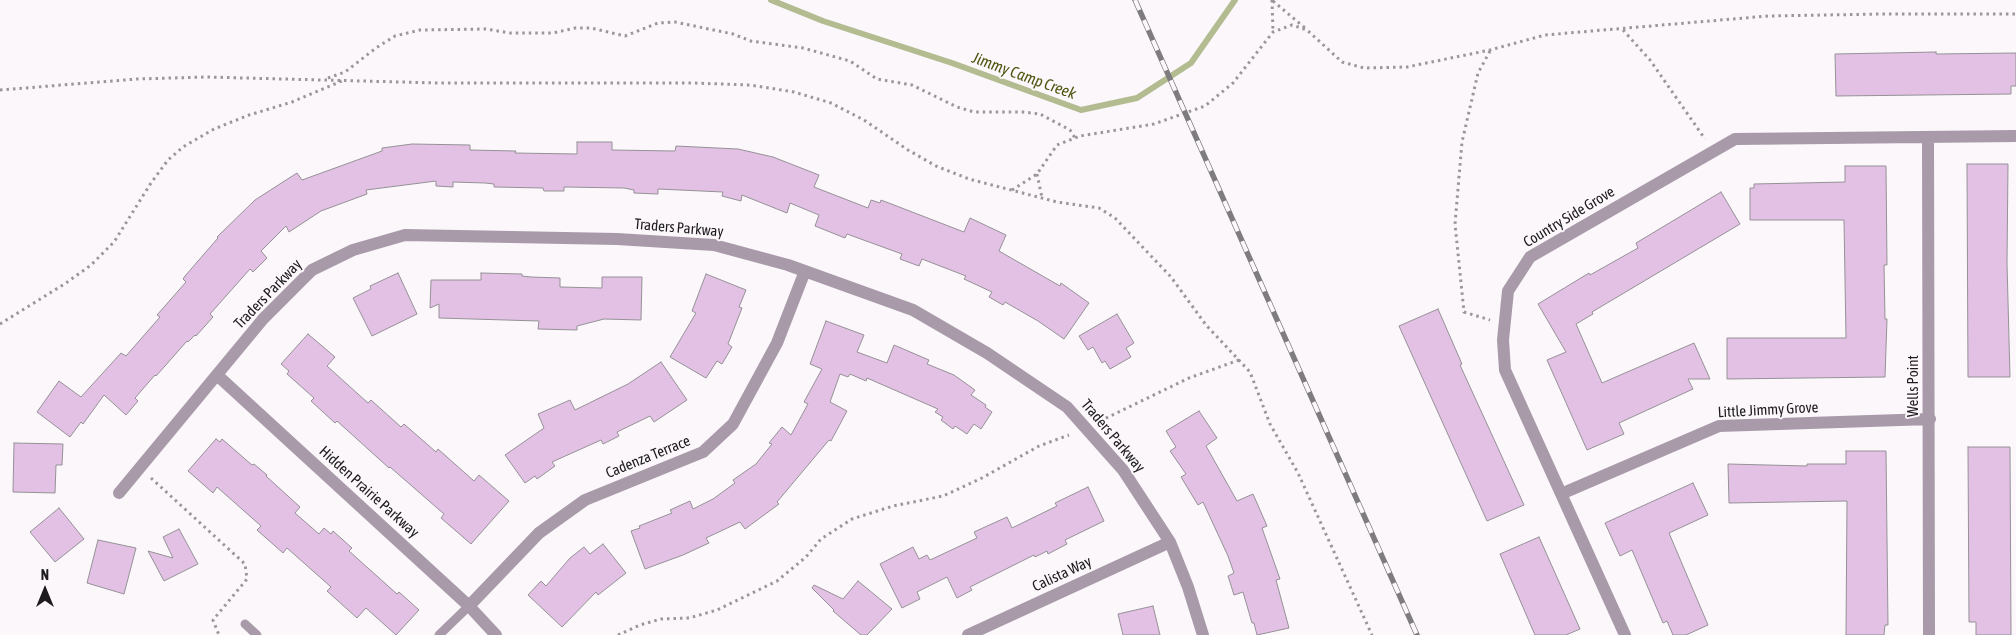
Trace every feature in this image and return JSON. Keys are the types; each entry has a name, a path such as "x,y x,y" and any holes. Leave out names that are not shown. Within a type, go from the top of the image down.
{"street":[{"name":"Country Side Grove","path":"1625,635 1505,370 1503,340 1508,290 1530,257 1735,139 2016,136"},
{"name":"Wells Point","path":"1928,137 1929,635"},
{"name":"Traders Parkway","path":"119,493 263,319 312,270 352,250 404,236 617,239 714,245 788,265 913,310 987,353 1067,407 1123,470 1170,542 1188,587 1203,635"},
{"name":"Cadenza Terrace","path":"469,606 539,533 585,500 703,452 734,424 777,343 804,271"},
{"name":"Hidden Prairie Parkway","path":"217,375 469,606 496,635"},
{"name":"Little Jimmy Grove","path":"1561,494 1719,426 1930,419"},
{"name":"Calista Way","path":"968,635 1170,542"}],"lane":[{"path":"439,635 469,606"},
{"path":"244,624 257,635"}],"path":[{"path":"1273,1 1342,62 1364,68 1407,67 1490,50 1545,35 1623,30 1768,16 2016,14"},
{"path":"1273,1 1273,32"},
{"path":"326,79 345,72 395,36 420,30 486,29 510,33 553,33 575,28 591,28 625,36 658,23 675,22 733,34 751,41 803,48 850,61 877,79 912,85 956,107 974,112 1040,114 1070,130 1075,138"},
{"path":"1012,190 1037,174 1056,145 1075,138 1154,124 1205,106 1233,83 1273,32 1292,25 1307,30"},
{"path":"1623,30 1650,60 1713,152"},
{"path":"1490,50 1478,73 1462,142 1455,224 1464,312 1505,323"},
{"path":"0,90 137,79 206,77 439,83 702,83 750,85 794,92 831,103 864,120 908,150 936,166 969,179 1057,202 1099,208 1115,218 1171,276 1206,325 1250,372 1270,424 1298,473 1372,635"},
{"path":"0,324 66,283 91,265 114,242 151,183 168,160 183,147 249,115 292,102 345,80"},
{"path":"1037,174 1042,198"},
{"path":"618,635 661,618 689,618 717,610 777,581 806,557 821,539 852,519 893,506 943,496 982,478 1039,446 1086,428 1189,378 1239,360"},
{"path":"140,468 245,564 247,578 213,620 219,635"}],"building":[{"path":"1936,52 1936,54 2016,53 2016,86 2011,86 2011,94 1836,96 1835,54"},
{"path":"577,142 612,142 612,150 675,151 676,146 738,149 773,157 819,175 814,187 868,208 871,200 880,203 881,200 964,232 970,218 1006,235 999,251 1060,286 1061,283 1089,303 1064,339 1005,302 1003,305 989,297 992,292 964,279 966,276 922,259 919,266 900,259 902,254 847,234 845,238 815,226 819,215 790,203 787,213 742,195 741,201 722,196 723,192 658,189 658,194 634,193 634,190 624,188 564,187 564,191 544,191 543,188 494,187 494,184 485,183 453,182 453,187 436,186 436,181 366,190 367,194 321,211 289,232 286,226 261,251 267,258 253,272 250,269 210,314 213,317 196,336 187,341 135,398 138,401 126,415 104,395 83,424 81,422 70,437 37,412 59,381 81,397 121,353 126,356 160,317 157,315 186,282 183,279 185,276 217,237 255,200 297,173 302,180 382,151 382,148 412,144 470,145 470,150 516,151 515,153 577,154"},
{"path":"1967,164 2008,164 2007,263 2010,377 1968,377"},
{"path":"1845,166 1886,166 1887,265 1884,265 1885,319 1887,319 1885,377 1727,379 1727,338 1846,338 1844,220 1750,220 1750,188 1754,188 1754,184 1845,182"},
{"path":"1721,192 1740,224 1592,312 1593,314 1576,324 1602,383 1694,343 1710,379 1688,379 1693,389 1619,423 1624,434 1587,450 1547,360 1566,352 1538,304 1589,273 1590,275 1638,248 1636,243"},
{"path":"398,273 417,314 372,336 353,298 371,289 370,286"},
{"path":"481,273 522,274 522,276 531,277 560,278 560,287 602,288 602,277 642,277 641,320 604,319 577,326 577,330 538,329 539,321 439,318 439,304 430,308 431,280 481,280"},
{"path":"706,274 746,290 739,307 742,308 728,344 732,347 722,364 717,361 706,378 670,357 696,313 692,311"},
{"path":"1438,309 1462,364 1460,365 1524,505 1487,521 1399,326"},
{"path":"1117,314 1134,343 1126,348 1131,357 1110,369 1105,361 1102,363 1093,347 1088,350 1079,336"},
{"path":"826,321 864,335 857,352 887,363 894,345 929,360 927,364 954,375 975,390 971,395 986,405 985,407 992,412 981,429 974,424 967,434 955,426 953,429 941,420 943,417 935,412 938,409 867,378 866,381 850,374 848,377 840,374 830,402 847,411 831,441 829,440 777,502 779,504 745,529 740,522 706,538 709,543 645,569 631,531 672,513 670,510 690,501 693,509 713,499 735,483 733,480 756,464 772,444 769,443 782,427 791,435 808,404 804,402 822,369 810,364"},
{"path":"308,334 335,357 327,366 368,403 371,400 401,427 404,424 436,452 438,449 474,481 479,475 509,501 471,544 441,518 444,514 337,421 335,423 311,401 314,398 287,374 289,371 281,364"},
{"path":"661,362 687,400 654,422 650,416 617,432 619,436 603,444 601,440 552,462 555,466 537,479 535,476 525,483 505,455 544,428 538,414 570,400 575,410 628,384"},
{"path":"1199,411 1217,438 1206,446 1237,501 1253,494 1267,526 1262,528 1280,579 1276,580 1289,628 1257,635 1243,592 1234,595 1228,576 1234,573 1203,502 1198,505 1181,477 1186,474 1170,451 1176,447 1166,431"},
{"path":"216,439 220,442 222,439 252,465 254,464 267,475 300,507 295,513 319,534 324,528 331,534 333,531 352,548 349,551 397,594 399,592 419,610 396,635 366,608 357,618 327,591 331,587 287,548 283,553 257,530 261,526 217,487 213,493 188,471"},
{"path":"14,443 63,444 62,465 56,465 55,493 13,492"},
{"path":"1968,447 2010,447 2011,635 1976,635 1976,622 1969,622"},
{"path":"1846,451 1886,451 1888,625 1885,625 1884,635 1846,635 1847,501 1729,503 1728,464 1807,466 1807,464 1846,464"},
{"path":"1693,483 1708,515 1669,533 1708,625 1686,635 1673,635 1667,621 1663,623 1632,550 1620,556 1605,523"},
{"path":"1088,487 1104,521 1065,540 1067,544 1048,554 1047,551 1035,557 1034,555 970,587 972,590 957,598 947,577 917,592 920,599 902,608 880,564 913,547 919,559 927,555 930,560 977,538 974,532 1007,517 1012,528 1057,506 1055,503"},
{"path":"59,508 84,539 55,562 30,532"},
{"path":"179,529 198,564 164,581 148,551 173,558 163,537"},
{"path":"1539,537 1580,629 1566,635 1535,635 1500,554"},
{"path":"98,540 136,548 124,594 87,583"},
{"path":"603,544 626,573 598,595 596,592 562,627 528,595 541,581 546,586 570,558 584,547 590,554"},
{"path":"858,581 892,609 867,635 861,635 833,611 812,588 814,585 843,599"},
{"path":"1153,606 1160,635 1123,635 1118,614"}],"waterway":[{"name":"Jimmy Camp Creek","path":"771,0 823,21 952,63 1081,110 1137,98 1191,63 1235,0"}],"railway":[{"path":"1135,0 1417,635"}]}
